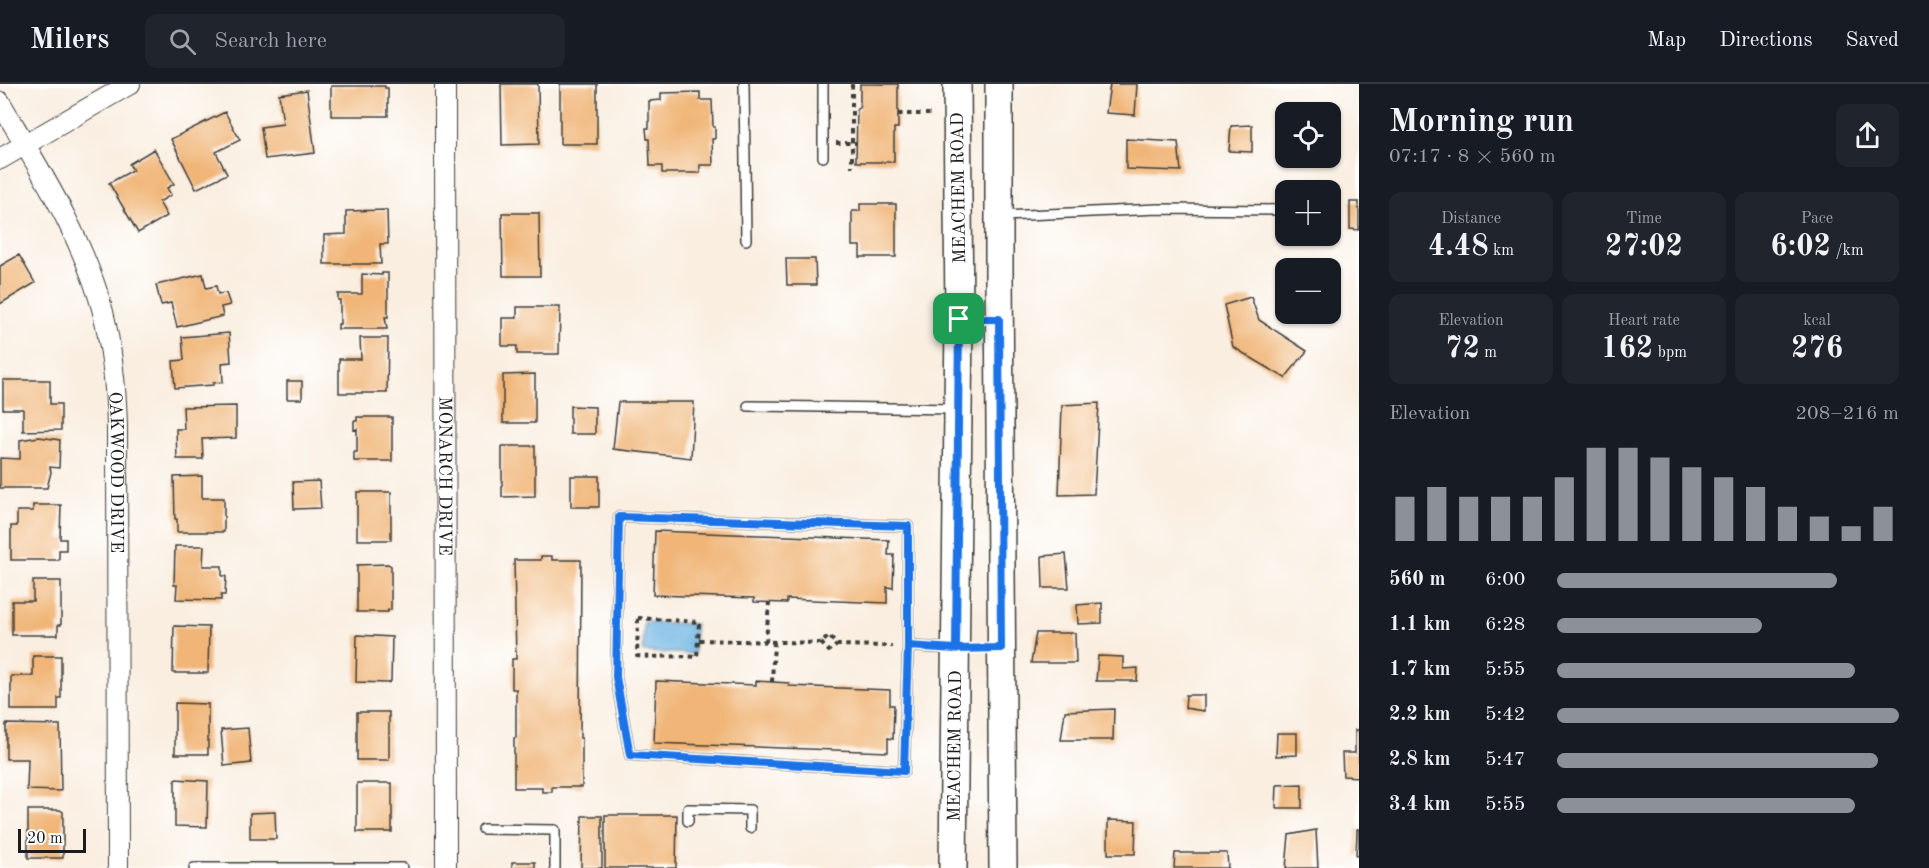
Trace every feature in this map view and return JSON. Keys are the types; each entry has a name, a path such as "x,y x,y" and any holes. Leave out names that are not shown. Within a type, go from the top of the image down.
{"street":[{"path":"0,159 130,84"},
{"name":"MONARCH DRIVE","path":"445,84 446,868"},
{"name":"MEACHEM ROAD","path":"953,868 959,319 957,84"},
{"path":"999,84 1003,868"},
{"name":"OAKWOOD DRIVE","path":"0,102 76,238 91,274 109,339 116,387 117,426 118,868"},
{"path":"959,319 999,319"},
{"path":"956,649 1001,648"}],"lane":[{"path":"744,84 746,240"},
{"path":"823,84 823,157"},
{"path":"1000,216 1158,209 1275,210"},
{"path":"748,406 958,410"},
{"path":"619,517 908,526 908,646 904,771 630,755 616,677 619,517"},
{"path":"908,646 956,649"},
{"path":"688,820 688,808 750,810 750,828"},
{"path":"483,829 555,830 555,868"},
{"path":"194,868 403,868"}],"path":[{"path":"852,84 852,167"},
{"path":"898,114 957,114"},
{"path":"766,642 769,602"},
{"path":"639,618 699,622 699,640 697,657 637,656 639,618"},
{"path":"699,640 821,643 829,636 837,645"},
{"path":"772,682 774,642"},
{"path":"821,643 829,651 837,645 908,646"}],"water":[{"path":"644,622 695,624 694,654 643,652"}],"building":[{"path":"501,84 538,84 539,144 502,145"},
{"path":"560,84 597,84 597,144 560,144"},
{"path":"860,84 898,84 898,128 894,128 894,162 856,162"},
{"path":"1110,84 1137,84 1135,115 1106,113"},
{"path":"331,86 385,86 388,88 388,116 331,116"},
{"path":"307,90 315,153 265,159 261,127 283,124 279,94"},
{"path":"700,92 700,100 712,100 713,127 715,127 715,139 712,139 713,165 700,165 700,173 662,173 662,166 650,166 649,139 647,139 646,128 649,128 649,101 661,100 661,93"},
{"path":"225,112 240,140 216,152 227,174 196,189 171,139"},
{"path":"1252,125 1252,152 1229,151 1231,126"},
{"path":"1126,139 1178,142 1181,171 1126,169"},
{"path":"154,149 174,184 167,188 171,195 159,202 167,216 138,233 109,183 133,170 129,164"},
{"path":"1350,202 1359,202 1359,230 1350,229"},
{"path":"860,204 896,204 896,257 860,257 860,246 852,246 852,211 860,211"},
{"path":"387,210 388,244 380,244 381,264 324,264 324,235 346,234 346,211"},
{"path":"502,213 539,213 540,276 503,276"},
{"path":"19,255 35,283 0,304 0,266"},
{"path":"786,259 815,259 816,285 787,285"},
{"path":"382,273 388,273 388,317 385,317 387,329 338,329 340,300 338,300 338,294 362,294 362,274 382,275"},
{"path":"203,274 206,288 216,286 218,294 226,293 230,305 221,307 223,316 177,327 171,303 161,305 156,285"},
{"path":"1251,297 1259,320 1307,351 1285,378 1233,347 1224,305"},
{"path":"517,307 560,307 559,354 517,354 517,346 502,346 502,318 517,318"},
{"path":"229,333 231,362 222,363 223,382 175,388 173,361 184,360 182,337"},
{"path":"360,338 388,338 387,393 339,393 339,359 361,359"},
{"path":"535,374 535,423 503,423 503,375"},
{"path":"3,380 50,380 50,404 61,404 61,430 23,431 23,409 3,409"},
{"path":"287,381 302,381 302,399 287,399"},
{"path":"618,402 694,402 691,458 613,449"},
{"path":"1099,403 1094,494 1059,495 1062,405"},
{"path":"236,406 236,438 202,439 203,459 177,459 176,429 184,429 183,407"},
{"path":"570,406 595,407 595,434 570,434"},
{"path":"357,417 392,417 392,461 354,461 354,452 357,452 357,429 354,430 354,421 357,421"},
{"path":"39,437 60,440 59,468 50,467 47,488 0,488 0,458 20,459 20,440"},
{"path":"502,446 535,446 535,496 502,497"},
{"path":"202,476 202,498 224,498 224,532 177,532 174,477"},
{"path":"571,476 599,476 599,507 571,507"},
{"path":"319,481 321,508 294,509 293,482"},
{"path":"357,492 391,492 391,540 357,540"},
{"path":"33,505 61,505 60,539 66,539 66,550 59,550 59,560 11,560 11,526 17,526 17,511 33,511"},
{"path":"655,531 889,540 888,555 894,555 893,588 887,587 887,603 787,599 787,603 754,602 754,598 653,595"},
{"path":"175,546 204,546 203,566 222,566 222,576 226,576 225,595 221,595 221,600 176,599"},
{"path":"1066,554 1069,588 1043,588 1042,556"},
{"path":"541,556 552,556 552,560 581,560 582,787 552,787 552,792 542,792 542,788 514,788 516,689 512,689 512,659 516,659 514,560 541,560"},
{"path":"388,564 391,566 391,610 388,612 357,612 357,565"},
{"path":"33,581 61,581 61,625 58,625 58,635 12,635 12,601 33,601"},
{"path":"1102,603 1102,623 1078,624 1077,605"},
{"path":"174,626 209,627 208,673 173,673"},
{"path":"1036,633 1075,633 1076,663 1031,663"},
{"path":"357,635 392,637 391,681 388,683 356,682"},
{"path":"33,656 61,656 61,698 58,698 58,710 11,710 11,676 33,676"},
{"path":"1098,656 1123,657 1123,669 1138,668 1137,681 1096,681"},
{"path":"656,681 756,685 756,681 789,683 789,686 890,690 890,705 894,705 893,739 888,738 888,752 654,743"},
{"path":"1186,695 1204,695 1204,711 1185,708"},
{"path":"175,703 208,704 208,754 175,754"},
{"path":"1114,709 1113,740 1061,740 1065,711"},
{"path":"357,712 389,712 389,760 357,760"},
{"path":"6,724 60,725 61,791 27,790 28,759 6,759"},
{"path":"248,728 251,763 224,766 221,730"},
{"path":"1355,730 1359,730 1359,777 1343,776 1342,753 1355,753"},
{"path":"1277,733 1297,733 1297,755 1276,756"},
{"path":"175,779 208,781 207,827 175,826"},
{"path":"357,783 392,783 392,832 357,832"},
{"path":"1302,784 1302,808 1276,808 1277,785"},
{"path":"28,810 60,810 63,812 63,858 28,858"},
{"path":"275,812 276,839 250,839 250,813"},
{"path":"605,815 677,815 676,868 605,868"},
{"path":"582,816 602,816 602,868 581,868"},
{"path":"1108,820 1136,821 1135,854 1108,854"},
{"path":"1357,829 1359,829 1359,855 1356,856"},
{"path":"1316,830 1318,868 1286,868 1289,835"},
{"path":"1175,853 1227,853 1228,868 1174,868"},
{"path":"512,862 535,862 535,868 512,868"}],"route":[{"path":"959,319 956,649 908,646 908,526 619,517 616,677 630,755 904,771 908,646 956,649 1001,648 999,319 959,319"}]}
